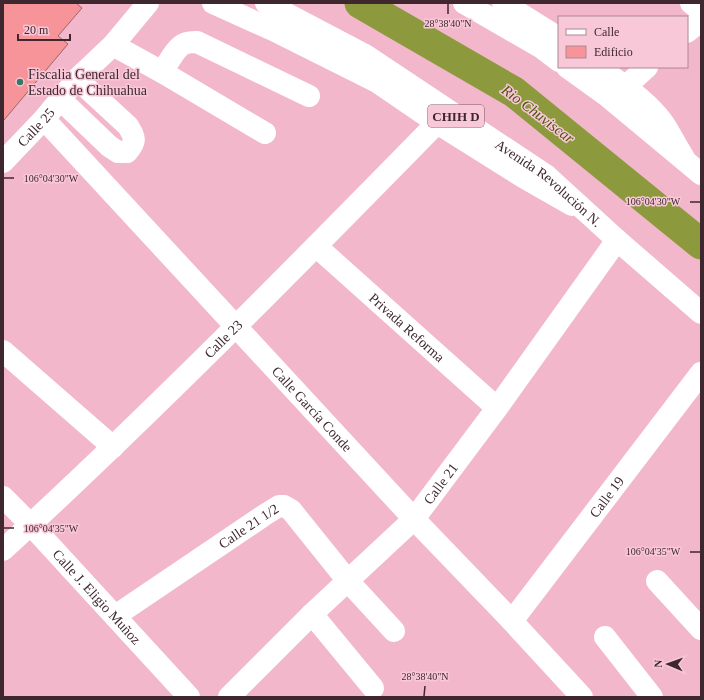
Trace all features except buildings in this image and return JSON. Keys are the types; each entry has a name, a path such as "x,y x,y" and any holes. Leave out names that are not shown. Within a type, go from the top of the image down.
{"street":[{"name":"Calle 25","path":"3,162 61,100 77,79 113,45 148,3"},
{"path":"213,3 273,30 377,82 437,123 524,177 586,212"},
{"name":"Avenida Revolución N.","path":"266,3 365,55 548,176 617,240 701,313"},
{"path":"464,3 542,48 558,60"},
{"path":"503,3 558,37"},
{"path":"691,3 701,11"},
{"path":"688,31 701,20"},
{"path":"162,72 182,44 197,42 309,96"},
{"path":"113,45 265,133"},
{"path":"569,68 606,95 694,169"},
{"path":"600,68 650,108 694,169"},
{"path":"625,87 646,68"},
{"path":"61,100 109,146 118,152 127,152 133,145 134,136 128,126 77,79"},
{"name":"Calle García Conde","path":"44,119 414,519 512,620 582,697"},
{"name":"Calle 23","path":"3,550 113,447 236,327 437,123"},
{"name":"Calle 21","path":"229,697 312,614 414,519 497,408 617,240"},
{"name":"Privada Reforma","path":"316,246 497,408"},
{"path":"3,351 113,447"},
{"name":"Calle 19","path":"512,620 701,373"},
{"name":"Calle J. Eligio Muñoz","path":"3,497 31,524 189,697"},
{"name":"Calle 21 1/2","path":"115,616 266,514 279,506 284,506 291,510 348,581 394,631"},
{"path":"657,581 701,629"},
{"path":"312,614 373,688"},
{"path":"605,637 652,697"}],"waterway":[{"name":"Rio Chuviscar","path":"360,3 514,92 701,244"}],"place":[{"name":"Fiscalia General del Estado de Chihuahua","path":"20,82"}]}
